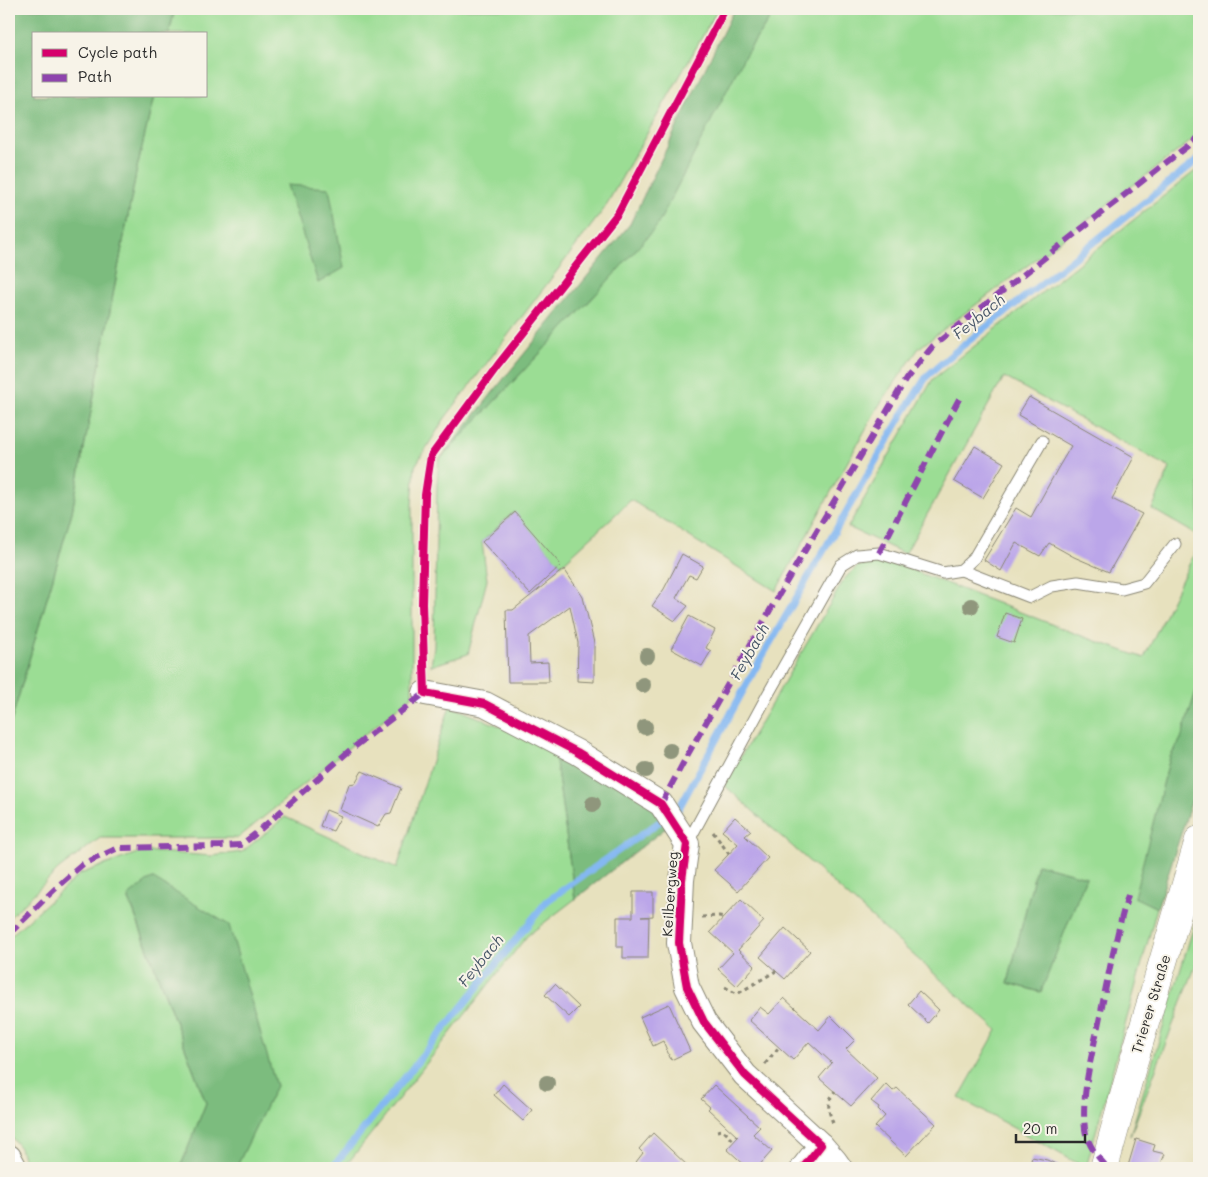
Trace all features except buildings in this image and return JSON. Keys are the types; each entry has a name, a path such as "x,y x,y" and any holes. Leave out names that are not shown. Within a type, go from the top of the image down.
{"main road":[{"name":"Trierer Straße","path":"1104,1168 1199,840"}],"street":[{"path":"425,693 486,704 577,752 661,804 681,836"},
{"name":"Keilbergweg","path":"681,836 682,880 678,943 687,988 704,1022 745,1075 829,1138 835,1161 840,1168"},
{"path":"803,1168 829,1138"},
{"path":"9,1157 15,1168"}],"lane":[{"path":"961,570 974,558 1042,441"},
{"path":"681,836 762,704 841,565 857,556 879,553 943,573 961,570 1030,597 1052,586 1078,582 1122,589 1144,583 1175,544"}],"path":[{"path":"711,828 729,854"},
{"path":"725,987 737,994 776,971"},
{"path":"829,1138 830,1098 834,1091"},
{"path":"717,1131 723,1130 734,1141"}],"green space":[{"path":"9,9 175,9 169,32 32,32 32,98 154,98 137,168 72,512 9,729"},
{"path":"175,9 718,9 604,209 445,418 415,466 412,505 412,696 238,838 100,838 59,869 9,918 9,729 72,512 137,168 154,98 208,98 208,32 169,32"},
{"path":"734,9 776,9 744,57 657,226 599,291 439,460 630,224"},
{"path":"776,9 1199,9 1199,135 919,348 878,407 776,591 631,500 561,565 514,512 482,542 487,580 468,654 431,666 434,647 439,460 599,291 744,57"},
{"path":"1199,168 1199,536 1152,509 1170,468 1004,377 905,554 848,527 933,379"},
{"path":"287,185 329,188 344,268 318,283"},
{"path":"1199,544 1199,682 1181,739 1170,757 1135,897 1157,908 1086,1168 959,1098 997,1030 724,785 845,578 858,566 876,563 899,565 1087,638 1144,658","holes":["1037,864 1086,877 1040,992 1008,983"]},
{"path":"1199,682 1199,778 1157,908 1134,897 1170,757 1181,739"},
{"path":"450,706 554,748 575,899 527,936 344,1168 236,1168 276,1085 128,897 206,1103 180,1168 26,1168 20,1148 9,1134 9,937 80,874 143,851 212,856 242,852 285,817 397,868"},
{"path":"554,748 653,805 667,827 575,899"},
{"path":"1037,864 1086,877 1041,992 1008,983"},
{"path":"152,878 229,925 276,1086 236,1168 180,1168 206,1103 128,896"},
{"path":"1199,909 1199,957 1130,1136"}],"waterway":[{"name":"Feybach","path":"332,1168 547,901 679,808 754,671 904,412 927,376 1199,159"}],"marked path":[{"path":"661,804 777,598 906,379 933,346 1199,137"},
{"path":"879,553 961,395"},
{"path":"9,934 83,864 118,848 241,845 349,751 425,693 425,690"},
{"path":"1105,1165 1095,1153 1088,1139 1085,1129 1084,1104 1090,1064 1108,977 1128,895"}],"cycle path":[{"path":"725,9 618,213 498,365 431,456 425,495 422,604 425,693 485,704 577,752 661,804 687,844 682,880 679,943 687,987 704,1022 745,1075 821,1145 803,1168"}]}
